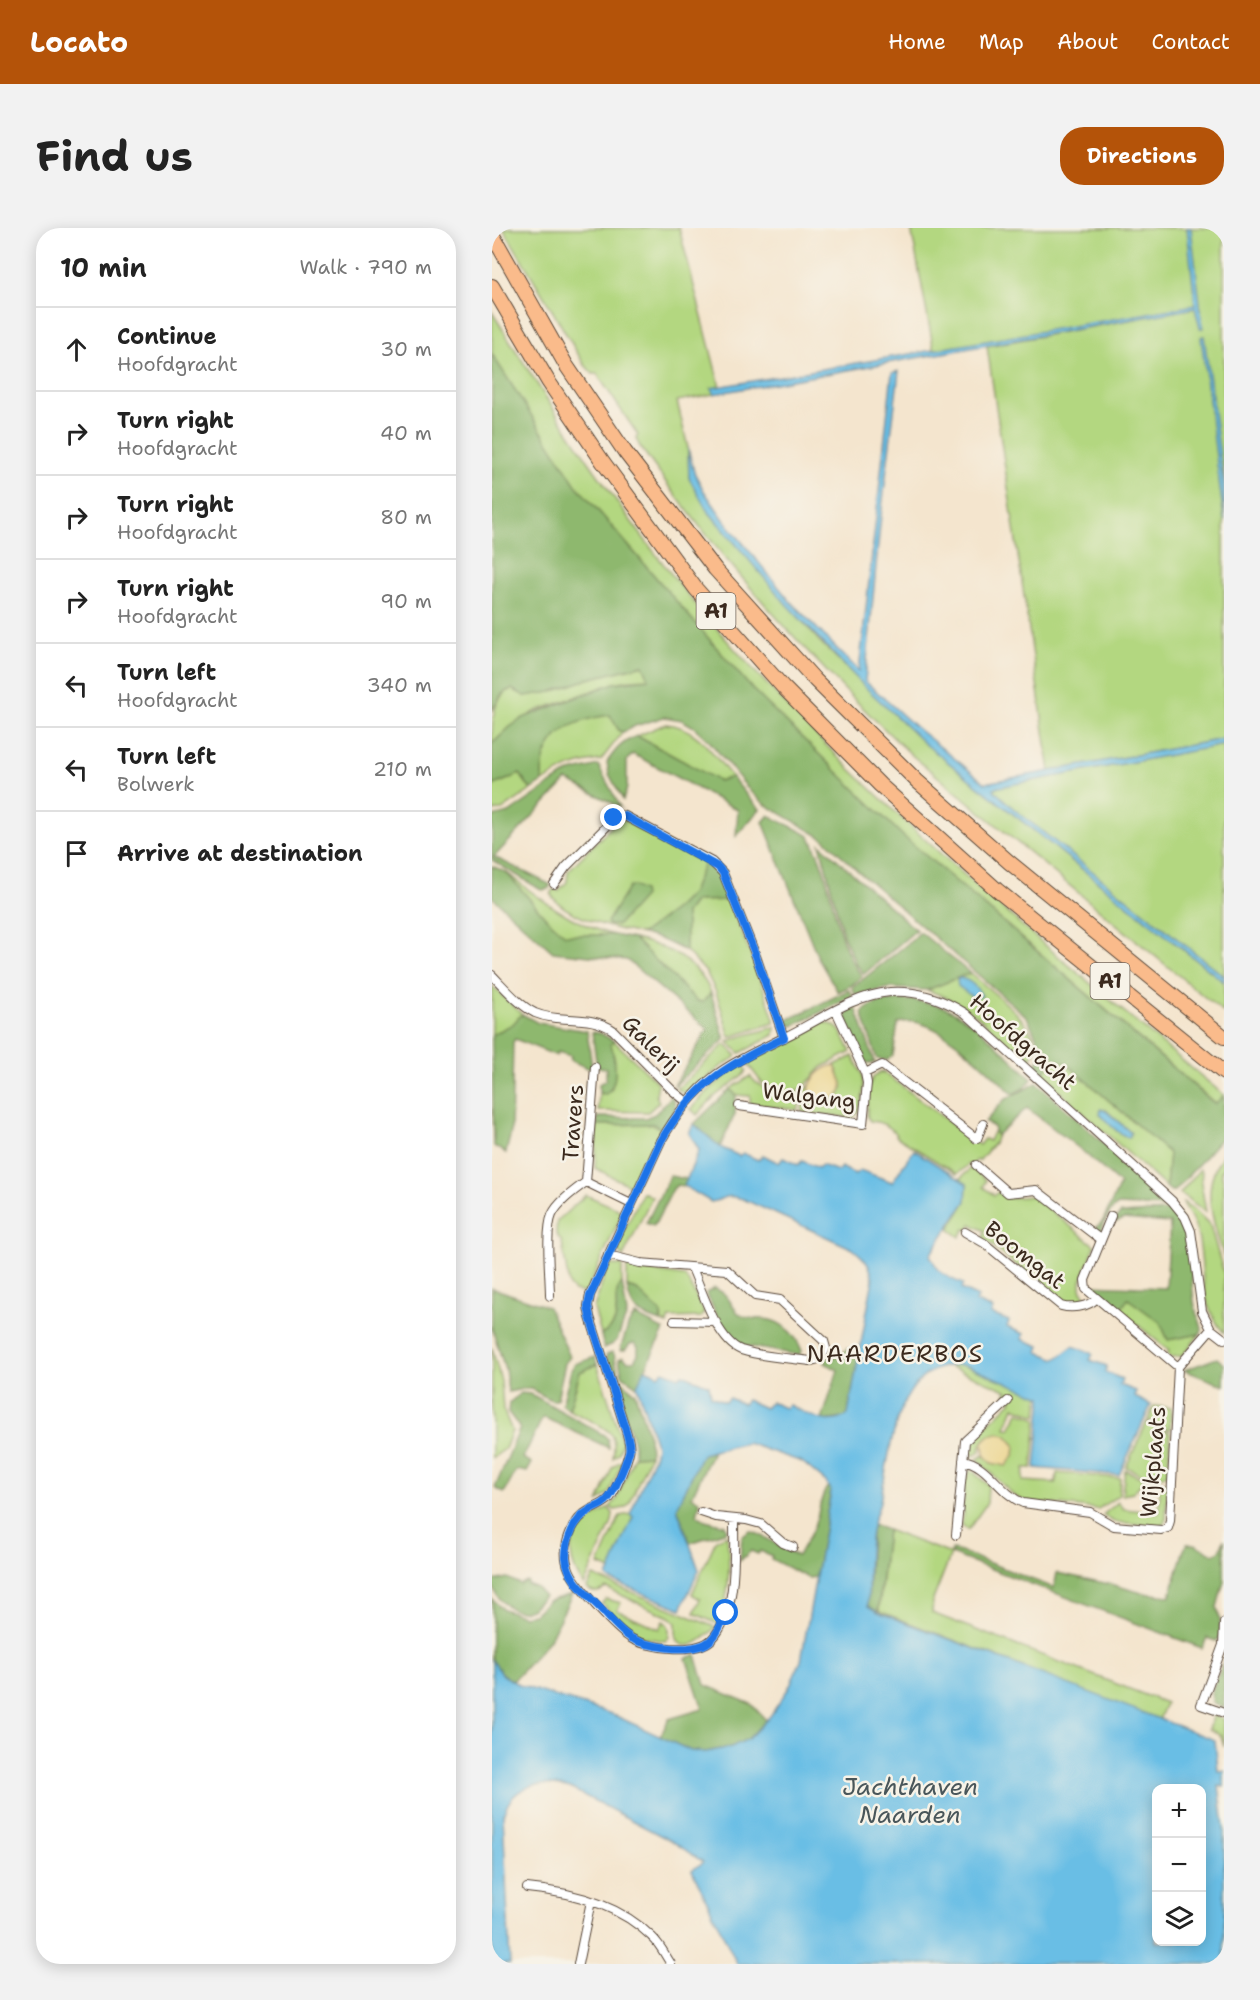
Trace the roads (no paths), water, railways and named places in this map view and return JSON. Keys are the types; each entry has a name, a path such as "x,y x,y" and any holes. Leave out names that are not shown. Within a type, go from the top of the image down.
{"highway":[{"name":"A1","path":"492,234 566,365 625,452 715,569 815,680 917,781 1009,862 1224,1037"},
{"name":"A1","path":"492,286 548,381 603,462 696,589 783,687 880,785 997,890 1224,1073"}],"street":[{"path":"555,884 566,867 618,816 625,816 712,862 723,873 756,956 784,1038"},
{"name":"Galerij","path":"492,975 526,1007 537,1014 603,1023 614,1030 672,1090 687,1102"},
{"name":"Hoofdgracht","path":"734,1520 734,1574 726,1613 720,1627 703,1645 689,1648 655,1646 629,1637 575,1581 568,1568 567,1546 574,1526 581,1517 611,1497 630,1450 588,1306 590,1296 661,1141 687,1102 729,1066 836,1011 873,995 903,992 944,1002 973,1018 1181,1211 1191,1231 1202,1311 1211,1329"},
{"name":"Walgang","path":"739,1106 863,1124 867,1083 865,1073 836,1011"},
{"name":"Walgang","path":"865,1073 882,1065 977,1139 983,1124"},
{"name":"Travers","path":"550,1296 549,1226 552,1215 560,1204 586,1182 595,1067"},
{"name":"Boomgat","path":"976,1166 1008,1193 1036,1190 1101,1240"},
{"name":"Travers","path":"586,1182 631,1204"},
{"name":"Boomgat","path":"965,1232 984,1243 1061,1306 1071,1307 1091,1304 1096,1299 1088,1293 1085,1286 1111,1216"},
{"path":"608,1255 640,1263 728,1270 755,1296 780,1300 824,1341 826,1348 824,1355 819,1360 810,1361 739,1350 728,1342 716,1322 692,1268"},
{"path":"1096,1299 1179,1367 1211,1329 1224,1339"},
{"path":"674,1321 716,1322"},
{"name":"Wijkplaats","path":"963,1460 975,1462 1014,1499 1023,1503 1090,1512 1114,1526 1161,1530 1168,1528 1179,1367"},
{"path":"956,1535 965,1441 1008,1401"},
{"path":"700,1512 716,1517 761,1524 783,1543 793,1547"},
{"path":"1224,1623 1223,1645 1201,1705 1224,1713"},
{"path":"527,1888 552,1890 614,1910 633,1921 653,1938 671,1964"},
{"path":"578,1964 591,1901"}],"water":[{"path":"1187,228 1191,228 1203,328 1200,328 1195,308 714,394 711,388 1195,305"},
{"path":"1204,336 1224,486 1224,520 1201,337"},
{"path":"899,371 880,524 865,681 918,729 985,783 1224,739 1224,745 994,788 1014,809 1224,976 1224,982 924,743 865,687 787,605 707,510 689,478 688,448 694,472 725,521 790,601 859,671 892,373"},
{"path":"959,978 973,984 982,996 974,998 958,986"},
{"path":"1101,1109 1131,1133 1129,1138 1106,1121 1100,1114"},
{"name":"Jachthaven Naarden","path":"694,1124 720,1147 739,1156 743,1153 758,1160 763,1155 779,1163 783,1158 798,1165 802,1161 818,1168 822,1165 838,1171 841,1167 855,1174 860,1170 892,1182 914,1150 967,1184 966,1201 930,1255 939,1270 963,1284 961,1289 978,1297 976,1302 993,1309 991,1314 1009,1321 1007,1327 1024,1334 1022,1339 1040,1346 1038,1352 1056,1359 1073,1346 1093,1354 1090,1360 1107,1366 1105,1372 1122,1379 1120,1385 1136,1391 1135,1397 1151,1405 1119,1475 1035,1468 1042,1397 967,1366 942,1367 930,1372 910,1392 892,1439 879,1506 871,1532 868,1606 878,1612 1215,1740 1218,1771 1224,1771 1224,1787 1219,1786 1224,1828 1224,1964 737,1964 692,1870 703,1862 675,1843 570,1788 547,1784 532,1786 518,1792 503,1814 510,1964 492,1964 492,1660 503,1675 519,1685 612,1714 691,1751 706,1752 731,1747 748,1739 771,1715 788,1689 801,1661 831,1491 826,1482 802,1462 747,1443 703,1454 677,1508 699,1570 681,1609 607,1577 633,1517 630,1514 655,1454 656,1445 637,1386 645,1369 659,1375 663,1371 679,1377 682,1374 709,1385 711,1396 725,1402 729,1398 743,1404 747,1400 765,1408 771,1402 785,1408 789,1405 811,1416 826,1420 841,1419 848,1414 873,1279 870,1269 853,1249 743,1199 728,1197 711,1202 684,1186 699,1150 689,1133"}],"district":[{"name":"NAARDERBOS","path":"895,1354"}]}
